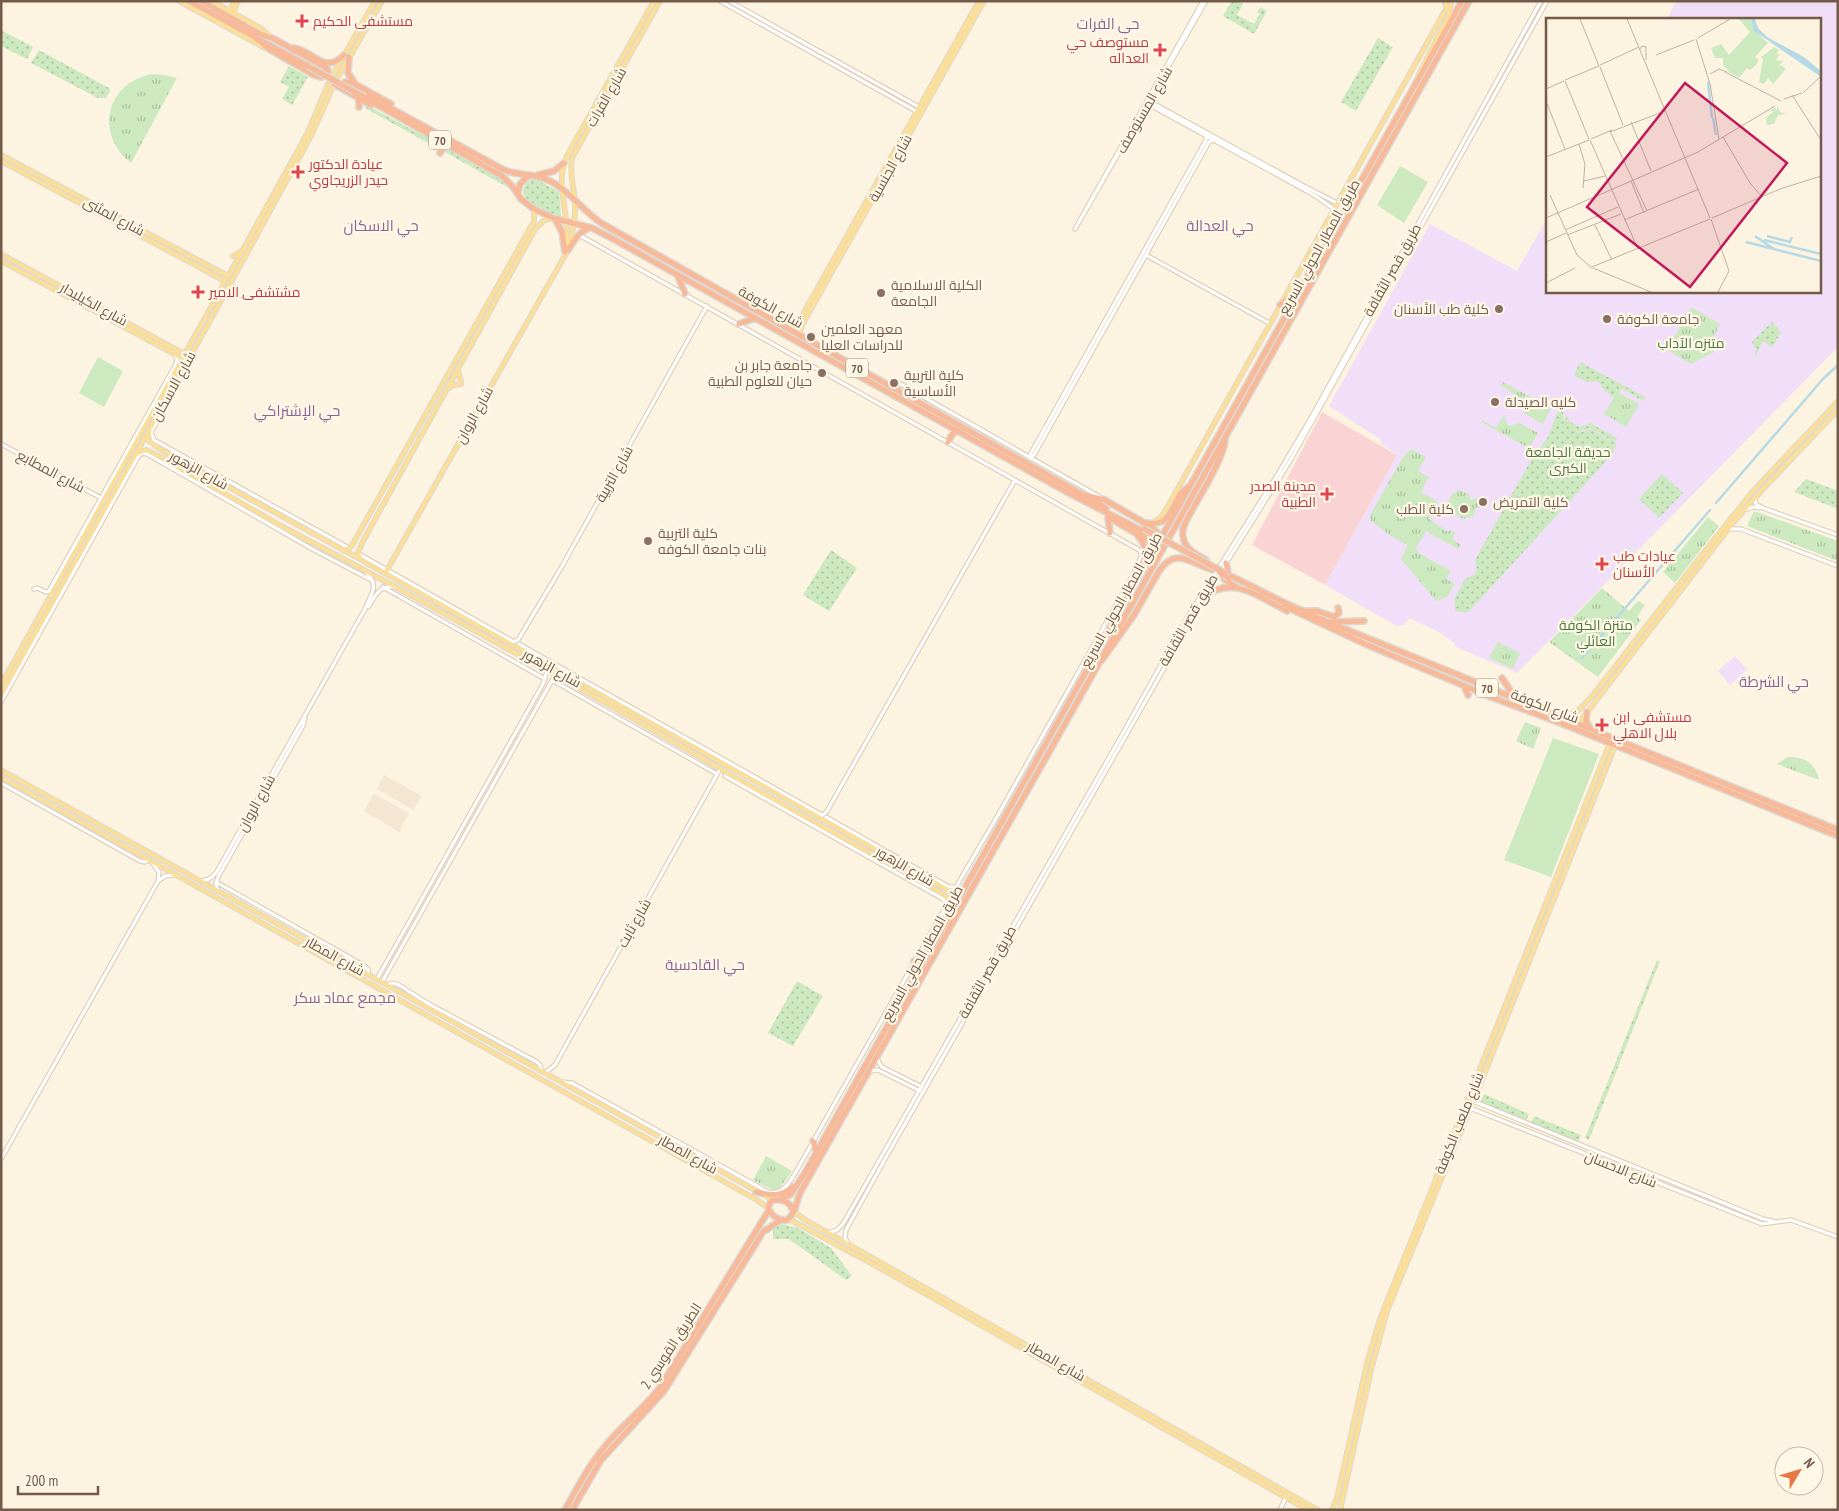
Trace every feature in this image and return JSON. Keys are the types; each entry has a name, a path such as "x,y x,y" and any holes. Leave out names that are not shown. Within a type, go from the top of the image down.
{"highway":[{"name":"70","path":"189,1 254,34"},
{"name":"70","path":"201,1 254,34 356,89 426,130 504,170 548,180 563,187 575,198"},
{"name":"طريق المطار الحولي السريع","path":"777,1200 790,1194 805,1173 1462,1"},
{"name":"طريق المطار الحولي السريع","path":"794,1211 799,1195 1073,710 1469,1"},
{"path":"193,9 202,9"},
{"path":"254,34 274,39 325,67 328,70 327,74 322,77 314,75 269,49 254,34"},
{"path":"290,48 300,49 327,64 337,62 346,56 348,73 356,89"},
{"path":"342,89 342,85 347,81 356,89"},
{"path":"332,83 409,126 426,130"},
{"path":"359,98 359,108"},
{"name":"70","path":"426,130 446,144 502,176 510,183 519,196 534,209 566,222"},
{"path":"440,152 446,144"},
{"path":"519,196 520,184 531,176 554,172 564,163"},
{"name":"شارع الكوفة","path":"575,198 601,223 788,329 1029,461 1077,494"},
{"path":"1349,203 1351,206 1354,206"},
{"path":"1344,211 1348,211 1350,214"},
{"path":"554,218 562,232 567,251"},
{"name":"شارع الكوفة","path":"566,222 592,228 955,430 1144,530"},
{"path":"567,251 583,230 592,228"},
{"path":"678,275 685,294"},
{"path":"1280,305 1303,285"},
{"path":"738,324 755,318"},
{"path":"800,344 798,340 801,336"},
{"path":"948,442 955,430"},
{"path":"1215,569 1190,550 1185,543 1182,533 1218,459 1225,443 1225,436"},
{"path":"1142,522 1159,524 1165,520 1182,492 1193,483"},
{"path":"1077,494 1105,500 1156,530 1158,533 1157,538 1151,540 1134,533 1089,507 1077,494"},
{"path":"1108,517 1110,533"},
{"name":"70","path":"1144,530 1249,586"},
{"name":"70","path":"1144,530 1170,542 1215,569 1227,572 1249,586"},
{"path":"1134,533 1145,545 1147,552 1134,587"},
{"path":"1096,666 1111,650 1159,571 1172,559 1182,557 1215,569"},
{"path":"1226,563 1227,572 1224,579 1236,587 1290,613 1299,611"},
{"path":"1227,572 1299,611"},
{"name":"شارع الكوفة","path":"1249,586 1299,611 1470,689 1563,724 1838,836"},
{"path":"1205,596 1219,588 1236,587"},
{"path":"1306,611 1317,611 1334,617 1340,613 1338,608"},
{"name":"شارع الكوفة","path":"1299,611 1306,611 1328,622 1473,682 1579,723 1838,830"},
{"path":"1328,622 1364,621"},
{"path":"1502,678 1516,699"},
{"path":"1470,689 1473,682"},
{"path":"1464,686 1468,695"},
{"path":"1482,694 1483,689 1486,687"},
{"path":"1484,702 1491,697"},
{"path":"1066,706 1068,710 1073,710"},
{"path":"1587,712 1586,721 1591,728"},
{"path":"1060,718 1064,718 1066,722"},
{"path":"1552,728 1555,722"},
{"path":"1601,740 1602,734"},
{"path":"1773,809 1785,811 1784,807"},
{"path":"1794,818 1792,816 1793,813 1803,815"},
{"path":"914,961 924,959"},
{"path":"880,1038 881,1042 886,1042"},
{"path":"873,1050 878,1050 878,1056"},
{"path":"813,1141 816,1153"},
{"path":"756,1192 772,1195 785,1193 792,1189 805,1173"},
{"path":"777,1200 786,1201 794,1211 789,1219 781,1220 768,1209 770,1203 777,1200"},
{"name":"الطريق القوسي 2","path":"565,1510 590,1466 605,1446 650,1400 661,1386 768,1209"},
{"name":"الطريق القوسي 2","path":"572,1510 601,1460 664,1391 763,1232 781,1220"}],"main road":[{"path":"179,1 269,49"},
{"path":"212,1 266,31 274,39"},
{"path":"232,12 236,1"},
{"path":"346,56 374,1"},
{"path":"346,56 382,1"},
{"name":"شارع الفرات","path":"621,66 654,1"},
{"name":"شارع الفرات","path":"566,222 563,187 564,163 660,1"},
{"name":"شارع الجنسية","path":"801,336 802,325 931,91 978,1"},
{"name":"شارع الجنسية","path":"788,329 792,329 798,322 918,109 931,91 984,1"},
{"path":"1149,523 1161,517 1167,508 1446,9 1444,1"},
{"path":"1414,87 1422,66 1450,13 1451,1"},
{"path":"371,7 376,10"},
{"path":"364,19 370,21"},
{"name":"شارع الاسكان","path":"1,685 13,659 94,519 116,474 149,416 163,392 206,331 322,110 332,83 346,56"},
{"name":"شارع الفرات","path":"574,225 575,198 570,171 572,158 616,74"},
{"name":"شارع الاسكان","path":"310,133 325,91 332,83"},
{"path":"320,89 325,91"},
{"path":"322,110 329,114"},
{"name":"شارع الاسكان","path":"1,695 10,683 104,512 113,500 149,430 160,414 227,278 289,162 305,142"},
{"name":"شارع المثنى","path":"1,155 71,196 227,278"},
{"name":"شارع المثنى","path":"1,161 66,193"},
{"path":"563,187 571,184"},
{"path":"273,205 274,213"},
{"path":"360,559 358,554 368,533 448,389 515,253 534,221 534,209"},
{"path":"344,551 349,548 361,529 495,296 537,227 543,221 554,218"},
{"path":"254,220 255,228"},
{"name":"شارع الروان","path":"566,222 567,251"},
{"name":"شارع الروان","path":"387,570 562,261 567,251 574,225"},
{"path":"233,256 242,251"},
{"name":"شارع الكيليدار","path":"1,254 176,352"},
{"path":"1,261 18,268 20,267 19,264"},
{"name":"شارع الكيليدار","path":"1,261 176,352 189,356"},
{"path":"31,276 30,273 33,272"},
{"path":"816,290 821,293"},
{"path":"798,322 802,325"},
{"path":"448,389 461,382 458,368"},
{"path":"435,399 440,402"},
{"path":"1562,717 1578,711 1588,701 1753,491 1838,401"},
{"path":"1563,724 1572,726 1579,723 1736,520 1838,410"},
{"name":"شارع الزهور","path":"149,430 148,440 150,443 292,523 403,581 465,619 585,684 671,745 720,769 948,897 952,903 952,910"},
{"name":"شارع الزهور","path":"136,454 142,450 148,450 173,463 205,485 244,507 428,604 581,690 630,711 682,738 771,791 865,841 950,891 961,890 966,885"},
{"path":"173,463 176,459 183,462"},
{"path":"99,509 104,512"},
{"path":"276,523 280,521 280,516"},
{"path":"94,519 99,522"},
{"path":"289,530 288,525 292,523"},
{"path":"361,529 368,533"},
{"path":"305,545 308,540"},
{"path":"322,554 325,549"},
{"path":"1670,596 1674,599"},
{"path":"425,610 428,604"},
{"path":"463,624 465,619"},
{"path":"471,628 473,623"},
{"path":"578,696 581,690"},
{"path":"1588,701 1588,705 1592,706"},
{"path":"628,716 630,711"},
{"name":"شارع ملعب الكوفة","path":"1426,1208 1473,1102 1508,1006 1612,745"},
{"name":"شارع المطار","path":"1,770 756,1192 777,1200"},
{"name":"شارع المطار","path":"1,777 563,1090 757,1200 768,1209"},
{"path":"768,797 771,791"},
{"path":"781,803 780,800 783,797"},
{"path":"104,835 107,833 107,829"},
{"path":"114,840 117,834"},
{"path":"901,870 903,865"},
{"path":"912,876 912,873 915,871"},
{"path":"224,894 227,888"},
{"path":"262,930 265,924"},
{"path":"343,974 346,969"},
{"path":"417,1009 420,1004"},
{"path":"426,1015 428,1008"},
{"name":"شارع ملعب الكوفة","path":"1340,1510 1342,1490 1354,1432 1387,1311 1426,1208 1506,1013"},
{"path":"508,1060 510,1068"},
{"path":"554,1093 558,1090 563,1090"},
{"path":"577,1098 580,1092"},
{"path":"586,1103 589,1098"},
{"name":"شارع المطار","path":"794,1211 807,1221 1318,1510"},
{"name":"شارع المطار","path":"789,1219 908,1284 1308,1510"},
{"path":"908,1284 910,1279"},
{"path":"917,1290 917,1286 920,1284"},
{"path":"1249,1476 1252,1475 1252,1472"},
{"path":"1255,1480 1255,1477 1258,1475"},
{"name":"شارع ملعب الكوفة","path":"1332,1510 1342,1490"}],"street":[{"path":"720,1 731,4 813,47 918,109"},
{"name":"شارع المستوصف","path":"1133,128 1205,1"},
{"name":"طريق قصر الثقافة","path":"848,1243 845,1236 847,1228 1205,596 1268,493 1386,286 1466,135 1541,1"},
{"name":"طريق قصر الثقافة","path":"1391,276 1465,148 1546,1"},
{"path":"756,18 810,52 918,109"},
{"name":"شارع المستوصف","path":"1075,229 1149,102 1189,28"},
{"path":"810,52 813,47"},
{"path":"856,77 858,72"},
{"path":"1149,102 1301,187 1330,202 1337,203"},
{"path":"1169,113 1206,136 1239,152"},
{"path":"1466,135 1468,138 1471,137"},
{"path":"1206,136 1208,141"},
{"path":"1208,141 1214,140"},
{"path":"1029,461 1208,141"},
{"path":"1461,145 1464,145 1465,148"},
{"path":"1330,202 1334,209"},
{"path":"1118,301 1146,256 1156,233"},
{"path":"578,235 1141,551 1141,557 1132,575 959,883 952,888 929,877 824,816 730,765"},
{"path":"1146,256 1269,323"},
{"name":"شارع التربية","path":"517,642 566,560 707,306"},
{"path":"163,392 177,362 176,352"},
{"path":"897,382 1029,461 1105,500"},
{"path":"160,414 152,432 154,440 349,548"},
{"name":"شارع المطابع","path":"1,444 101,498"},
{"path":"130,468 140,455 146,453 205,485"},
{"path":"34,588 46,592 49,591 74,551 101,498 116,474"},
{"path":"824,816 1015,480"},
{"name":"طريق قصر الثقافة","path":"828,1232 837,1230 843,1224 1187,618 1268,493"},
{"path":"1755,499 1756,504 1763,508 1838,535"},
{"path":"90,540 113,500"},
{"path":"244,507 305,545 373,581"},
{"path":"1745,510 1755,507 1763,508"},
{"path":"1736,520 1737,525 1741,529"},
{"path":"1729,529 1741,529 1836,565"},
{"path":"358,554 403,581 517,642 585,684 682,738"},
{"path":"364,570 373,581"},
{"name":"شارع الروان","path":"366,609 373,592 373,581"},
{"path":"383,588 396,587"},
{"path":"383,588 545,678"},
{"name":"شارع الروان","path":"216,882 366,609 376,594 383,588"},
{"path":"1187,618 1191,621"},
{"path":"510,644 517,642"},
{"path":"517,642 522,650"},
{"path":"377,979 522,722 547,671"},
{"path":"382,982 555,675"},
{"path":"552,680 578,696 671,745 717,774"},
{"path":"1,702 10,683"},
{"name":"شارع الروان","path":"202,881 209,879 216,873 299,724 305,718"},
{"path":"522,722 526,724"},
{"path":"498,764 504,767"},
{"name":"شارع ثابت","path":"543,1072 550,1071 555,1065 720,769"},
{"path":"562,1082 572,1083 772,1193 781,1190 789,1184 945,908 944,900 724,776"},
{"path":"1,783 140,861 150,860 159,872 158,881 1,1159"},
{"path":"816,816 824,816"},
{"path":"824,816 830,824"},
{"path":"158,881 165,876 176,875"},
{"path":"216,882 363,964 368,969 369,975"},
{"path":"216,882 218,890"},
{"path":"418,905 424,908"},
{"path":"1020,913 1024,916"},
{"path":"994,959 998,961"},
{"path":"382,969 384,974 388,972"},
{"path":"387,985 393,983 399,985 429,1004 528,1057 539,1064 543,1072"},
{"path":"878,1056 880,1065 878,1070"},
{"path":"554,1078 552,1073 555,1065"},
{"path":"880,1065 921,1089"},
{"path":"869,1071 878,1070 921,1089"},
{"name":"شارع الاحسان","path":"1473,1102 1610,1155 1668,1181 1763,1219 1773,1221"},
{"name":"شارع الاحسان","path":"1470,1108 1762,1224 1791,1220 1838,1237"},
{"path":"1550,1141 1553,1134"},
{"path":"1585,1160 1586,1155"},
{"path":"1666,1187 1668,1181"},
{"path":"1726,1204 1728,1199"},
{"path":"1280,1510 1286,1497"}],"shaded area":[{"name":"جامعة الكوفة","path":"1676,1 1838,1 1838,347 1517,673 1456,647 1454,643 1439,632 1409,618 1404,625 1397,626 1325,585 1397,455 1382,444 1380,439 1329,406 1430,224 1517,271 1546,220 1546,292 1822,292 1822,18 1668,18"},
{"name":"مدينة الصدر الطبية","path":"1322,412 1397,455 1325,585 1252,545"},
{"path":"1735,656 1747,670 1730,685 1718,671"},
{"path":"384,775 422,796 413,810 377,789"},
{"path":"374,794 409,813 399,832 364,811"}],"green space":[{"path":"1232,1 1238,1 1243,4 1237,15 1254,24 1260,14 1257,12 1261,7 1267,11 1254,34 1223,16"},
{"path":"1,30 33,47 27,59 1,46"},
{"path":"1378,38 1393,47 1356,111 1341,102"},
{"path":"39,50 109,88 110,91 106,98 98,98 31,63"},
{"path":"289,66 308,77 292,105 282,99 289,87 280,82"},
{"path":"152,74 177,78 131,163 119,151 112,138 109,124 110,111 115,98 124,88 136,79"},
{"path":"363,103 416,132 441,143 437,148 365,108"},
{"path":"447,148 500,179 507,187 443,151"},
{"path":"1400,166 1428,182 1404,223 1377,205"},
{"path":"536,179 559,192 561,216 559,217 538,207 526,199 524,187 529,180"},
{"name":"متنزه الآداب","path":"1691,307 1720,324 1708,346 1714,352 1691,364 1667,350"},
{"path":"1772,322 1781,332 1772,348 1765,342 1762,342 1754,360 1756,349 1752,342"},
{"path":"98,357 123,371 104,407 79,393"},
{"path":"1580,362 1645,397 1643,401 1622,389 1614,397 1597,381 1587,382 1574,375"},
{"path":"1503,382 1551,408 1543,424 1524,413 1521,402 1510,405 1515,394 1501,386"},
{"path":"1617,392 1639,404 1626,427 1604,414"},
{"name":"حديقة الجامعة الكبرى","path":"1558,411 1563,412 1564,421 1566,416 1576,426 1590,423 1617,438 1615,442 1590,428 1574,431 1582,432 1590,429 1617,444 1609,458 1475,605 1468,612 1455,611 1455,598 1465,579 1474,575 1477,570 1475,560 1530,462 1548,437"},
{"path":"1504,415 1508,426 1519,423 1538,433 1529,448 1481,422 1482,420 1496,428"},
{"path":"1411,449 1426,457 1418,471 1430,478 1428,478 1421,492 1438,502 1429,519 1448,532 1451,530 1455,533 1452,539 1461,545 1458,549 1426,531 1416,548 1417,552 1451,571 1446,579 1455,584 1447,597 1436,601 1401,559 1408,545 1391,536 1371,521 1370,515 1403,457"},
{"path":"1662,474 1683,493 1659,518 1639,499"},
{"path":"1806,479 1838,491 1838,509 1794,492"},
{"path":"1458,490 1469,494 1471,500 1476,498 1483,501 1480,507 1475,508 1473,516 1463,519 1442,505 1446,506 1453,492 1456,493"},
{"path":"1754,511 1838,541 1838,561 1747,526"},
{"path":"1708,517 1719,526 1675,583 1663,572"},
{"path":"831,550 857,568 829,611 803,595"},
{"name":"متنزة الكوفة العائلي","path":"1602,588 1629,611 1638,601 1645,605 1637,617 1641,620 1598,677 1549,642"},
{"path":"1498,642 1520,653 1513,669 1489,658"},
{"path":"1525,722 1541,728 1533,749 1516,741"},
{"path":"1553,738 1599,754 1551,877 1504,860"},
{"path":"1788,757 1799,758 1808,762 1812,765 1819,780 1777,764"},
{"path":"1657,960 1660,961 1589,1140 1585,1138"},
{"path":"797,981 823,996 793,1046 768,1033"},
{"path":"1484,1094 1529,1114 1525,1123 1479,1105"},
{"path":"1534,1116 1581,1135 1577,1144 1530,1125"},
{"path":"766,1156 792,1171 777,1192 753,1180"},
{"path":"782,1224 798,1228 831,1248 852,1276 846,1280 789,1239 773,1239 773,1229"}],"waterway":[{"path":"1716,503 1822,380 1838,365"},
{"path":"1582,658 1710,510"}],"place":[{"name":"مستشفى الحكيم","path":"302,21"},
{"name":"مستوصف حي العداله","path":"1160,50"},
{"name":"عيادة الدكتور حيدر الزريجاوي","path":"298,172"},
{"name":"مشتشفى الامير","path":"198,292"},
{"name":"الكلية الاسلامية الجامعة","path":"881,293"},
{"name":"كلية طب الأسنان","path":"1499,309"},
{"name":"جامعة الكوفة","path":"1607,319"},
{"name":"معهد العلمين للدراسات العليا","path":"811,337"},
{"name":"جامعة جابر بن حيان للعلوم الطبية","path":"822,373"},
{"name":"كلية التربية الأساسية","path":"894,383"},
{"name":"كليه الصيدلة","path":"1495,402"},
{"name":"مدينة الصدر الطبية","path":"1327,494"},
{"name":"كلية التمريض","path":"1483,502"},
{"name":"كلية الطب","path":"1464,509"},
{"name":"كلية التربية بنات جامعة الكوفه","path":"648,541"},
{"name":"عيادات طب الأسنان","path":"1602,564"},
{"name":"مستشفى ابن بلال الاهلي","path":"1602,725"}],"district":[{"name":"حی الفرات","path":"1108,23"},
{"name":"حي الاسكان","path":"381,225"},
{"name":"حي العدالة","path":"1220,225"},
{"name":"حي الإشتراكي","path":"297,410"},
{"name":"حي الشرطة","path":"1774,681"},
{"name":"حي القادسية","path":"705,964"},
{"name":"مجمع عماد سكر","path":"345,997"}]}
